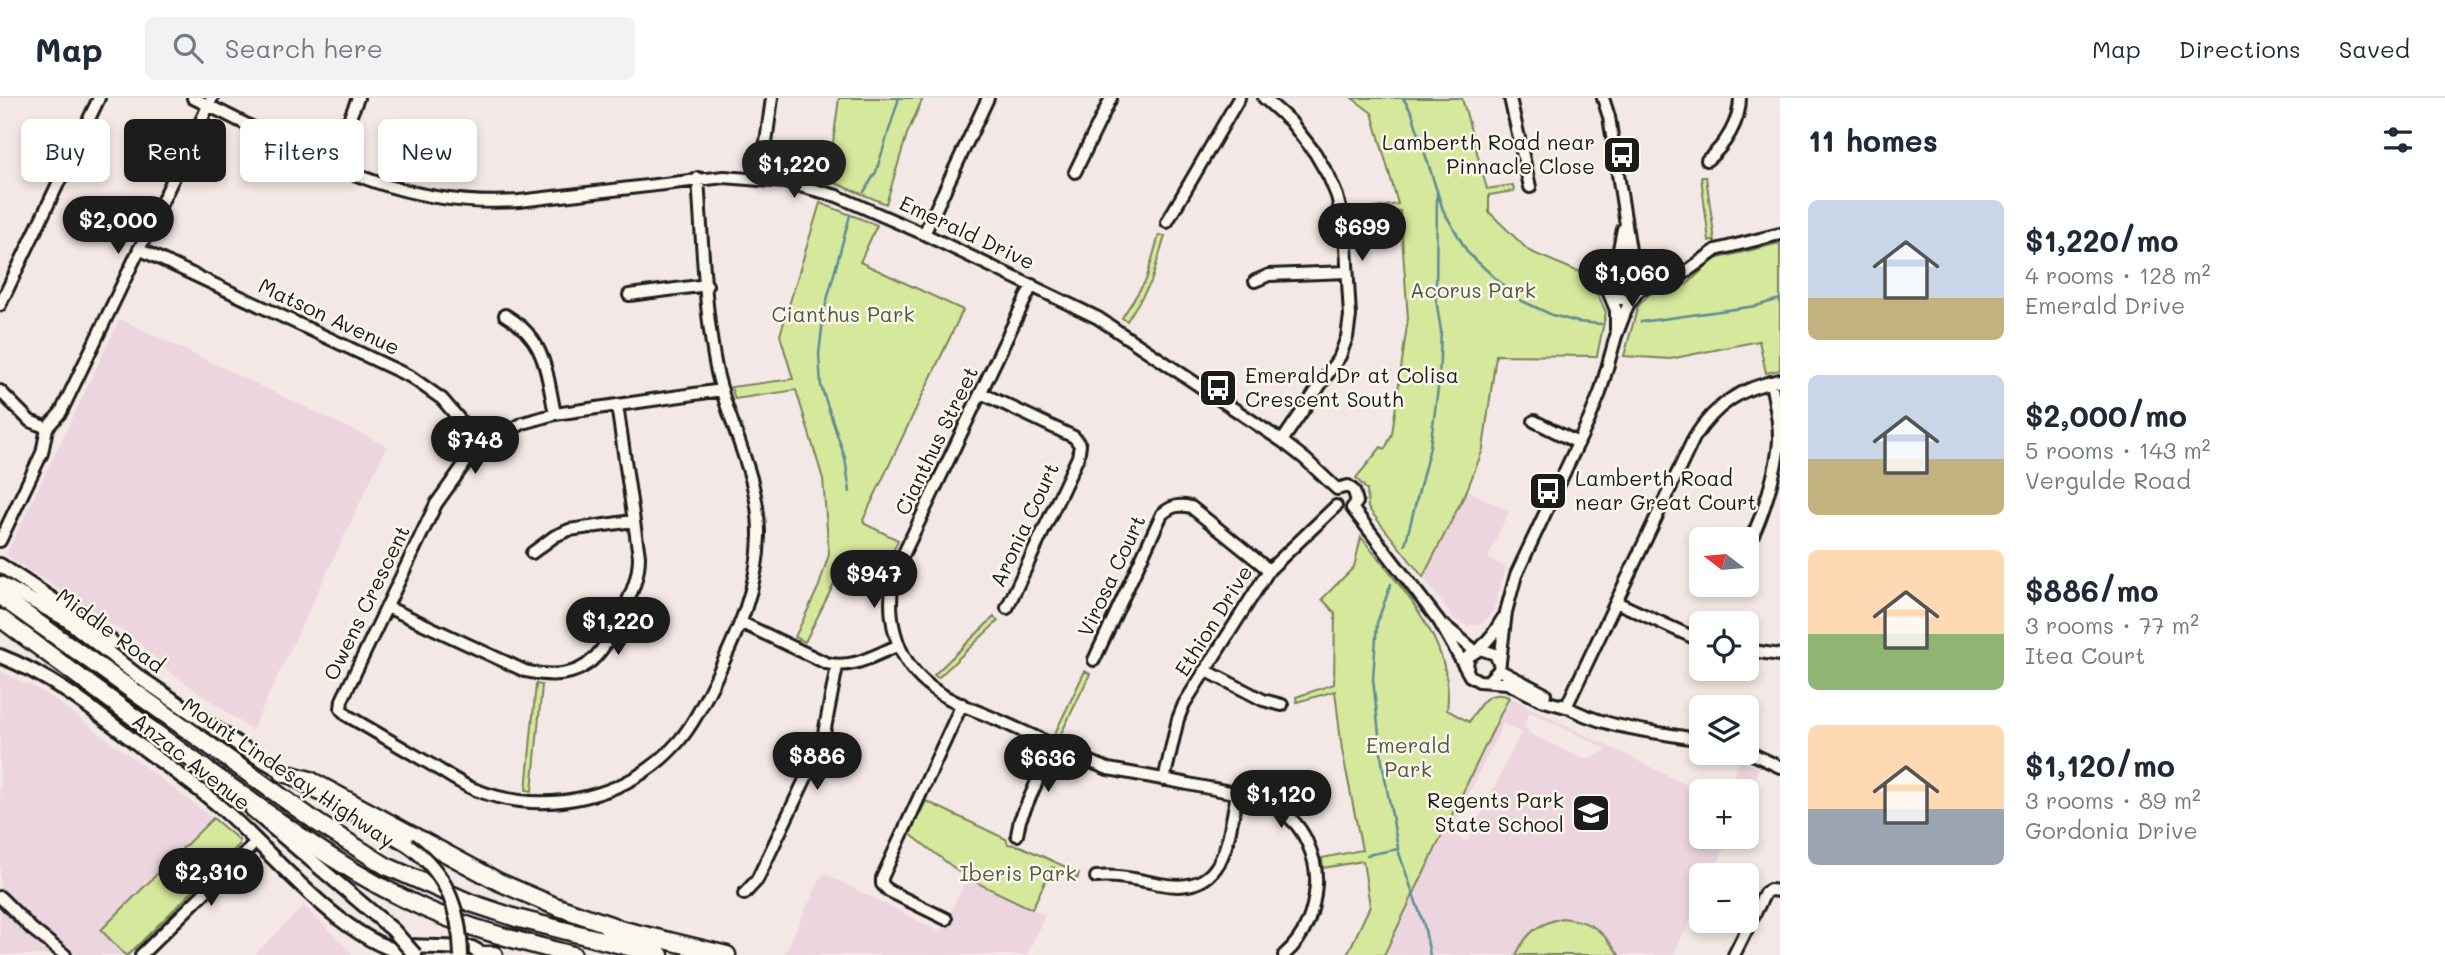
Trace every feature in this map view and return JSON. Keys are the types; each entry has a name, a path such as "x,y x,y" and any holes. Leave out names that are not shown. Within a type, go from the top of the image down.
{"highway":[{"name":"Mount Lindesay Highway","path":"0,596 339,837 405,875 471,903 516,918 660,955"},
{"name":"Mount Lindesay Highway","path":"0,618 112,702 339,864 413,903 481,930 573,955"},
{"path":"283,773 310,780 499,882 555,906 616,927"},
{"path":"471,903 487,901 616,927 727,955"},
{"path":"484,955 494,955"}],"main road":[{"name":"Mount Lindesay Highway","path":"0,565 85,621 145,671 163,691"},
{"name":"Middle Road","path":"0,583 67,620 139,677 163,691 218,732 408,845 439,874 450,893 460,926 464,955"},
{"name":"Anzac Avenue","path":"0,656 38,673 70,692 213,801 355,932 378,948 415,955"},
{"path":"237,792 252,811 393,929 415,955"},
{"name":"Anzac Avenue","path":"378,948 472,948 484,955"},
{"path":"464,955 484,955"}],"street":[{"path":"0,305 99,98"},
{"name":"Emerald Drive","path":"193,98 210,102 242,119"},
{"path":"349,119 358,98"},
{"path":"761,179 772,98"},
{"path":"924,234 988,98"},
{"path":"1076,172 1111,98"},
{"path":"1167,222 1239,98"},
{"path":"1264,98 1290,121 1315,153 1329,177 1343,217 1350,316 1347,337 1340,356 1282,441"},
{"path":"1510,98 1530,187"},
{"path":"1489,680 1499,666 1511,590 1600,393 1616,336 1642,278 1635,265 1624,223 1609,117 1603,98"},
{"path":"1609,117 1611,98"},
{"path":"1707,160 1721,150 1740,110 1740,98"},
{"path":"0,540 42,453 47,428 61,412 210,102"},
{"name":"Emerald Drive","path":"364,179 404,192 466,201 519,201 724,177 785,182 837,196 1032,285 1119,330 1282,441 1305,458 1337,489"},
{"name":"Owens Crescent","path":"698,178 714,358 752,479 759,535 755,576 742,623 697,716 663,758 623,785 575,800 529,802 492,795 468,786 348,716 341,709 342,700 436,504 451,481 483,447 523,423 555,414 722,390"},
{"path":"1616,336 1616,310 1604,280 1619,249 1624,223"},
{"path":"1607,290 1621,299 1679,277 1716,250 1765,240 1780,234"},
{"name":"Matson Avenue","path":"139,249 411,377 442,399 483,447"},
{"path":"1612,265 1622,261 1635,265 1652,276 1668,280"},
{"path":"1255,281 1269,275 1347,272"},
{"path":"629,295 706,285"},
{"name":"Cianthus Street","path":"1032,285 895,572 889,609 899,645 910,665 927,684 962,704 1108,769 1237,794 1262,800 1281,810 1295,822 1311,849 1316,881 1311,918 1303,934 1284,955"},
{"path":"505,314 537,343 555,414"},
{"path":"1566,707 1704,422 1734,395 1750,387 1775,381 1779,426 1778,453 1757,527"},
{"path":"0,391 30,421 47,428"},
{"name":"Aronia Court","path":"981,393 1073,437 1080,445 1078,457 1007,608"},
{"path":"387,607 525,671 541,675 562,674 593,661 606,647 634,589 639,571 617,405"},
{"path":"1534,421 1578,443"},
{"path":"1348,486 1354,491 1357,498 1352,508 1342,510 1336,506 1333,500 1337,489 1348,486"},
{"name":"Virosa Court","path":"1094,660 1162,514 1171,507 1180,504 1191,507 1269,570"},
{"name":"Ethion Drive","path":"1164,780 1178,719 1205,670 1269,570 1336,506"},
{"path":"1352,508 1439,621 1470,676 1479,681 1507,682 1541,700 1566,707"},
{"path":"532,553 555,536 569,530 634,521"},
{"path":"1616,602 1689,635"},
{"path":"1467,671 1468,657 1493,634 1506,612"},
{"path":"1439,621 1478,650 1490,651 1499,666 1585,716 1689,738"},
{"path":"742,623 837,666 861,661 899,645"},
{"path":"1759,652 1780,655"},
{"path":"744,894 757,880 822,744 837,666"},
{"path":"1205,670 1263,700 1282,705"},
{"path":"946,919 889,891 882,878 962,704"},
{"path":"1017,835 1020,820 1053,745"},
{"path":"1759,757 1780,766"},
{"path":"1096,877 1113,875 1183,887 1209,878 1224,856 1237,794"},
{"path":"141,955 257,841"},
{"path":"1734,955 1765,893 1770,890 1780,891"},
{"path":"0,897 32,929 65,955"}],"shaded area":[{"path":"120,319 387,446 252,730 171,673 137,641 6,555"},
{"path":"1467,490 1509,511 1488,558 1506,568 1493,611 1483,623 1467,626 1453,618 1423,577"},
{"path":"0,671 47,694 213,818 102,929 125,955 0,955"},
{"name":"Regents Park State School","path":"1509,697 1689,786 1689,849 1724,849 1718,863 1689,863 1689,922 1673,955 1619,955 1609,941 1523,941 1516,955 1384,955","holes":["1530,712 1607,749 1589,759 1583,759 1529,733 1524,724","1503,723 1521,733 1467,842 1450,833"]},
{"path":"1738,765 1759,768 1754,779 1732,779"},
{"path":"823,873 941,932 967,878 1045,915 1027,955 784,955"},
{"path":"304,906 354,955 254,955"}],"green space":[{"path":"839,98 923,98 907,134 886,204 828,180"},
{"name":"Acorus Park","path":"1352,98 1462,98 1487,189 1513,185 1514,191 1489,195 1489,212 1529,251 1574,270 1594,275 1595,289 1606,312 1597,356 1496,355 1483,449 1467,490 1423,577 1368,508 1367,490 1356,478 1381,447 1385,449 1392,434 1408,318 1400,211 1353,218 1351,212 1398,204 1372,113"},
{"path":"1701,177 1706,177 1715,241 1709,241"},
{"name":"Cianthus Park","path":"820,203 877,225 860,262 963,310 863,520 865,524 898,540 886,568 847,558 805,642 795,637 819,586 829,554 823,479 796,390 735,399 731,387 793,379 780,335"},
{"path":"1159,235 1165,236 1151,282 1127,321 1122,318 1146,280"},
{"path":"1780,243 1780,370 1766,373 1759,341 1670,359 1624,356 1638,306 1651,292 1687,284 1715,259"},
{"name":"Emerald Park","path":"1361,537 1407,595 1434,638 1443,661 1447,710 1469,722 1484,700 1495,695 1509,697 1384,955 1347,955 1370,906 1363,861 1323,868 1322,858 1362,850 1342,750 1335,691 1297,702 1296,697 1334,684 1335,613 1322,599 1354,567"},
{"path":"994,617 998,621 938,678 934,675"},
{"path":"1085,671 1090,674 1059,738 1054,735"},
{"path":"536,684 542,685 532,791 526,790"},
{"name":"Iberis Park","path":"926,801 1006,839 1008,844 1020,846 1079,873 1077,879 1052,867 1032,909 967,878 910,834"},
{"path":"213,818 239,840 239,845 125,955 101,930"},
{"path":"1562,918 1589,924 1607,939 1619,955 1516,955 1524,940 1534,930"}],"waterway":[{"path":"864,192 876,172 899,98"},
{"path":"1403,98 1412,113 1443,210 1468,253 1518,299 1552,315 1578,322 1601,324"},
{"path":"1405,545 1430,447 1439,381 1441,331 1436,299 1437,190"},
{"path":"850,215 824,311 819,354 821,386 845,458 850,492"},
{"path":"1641,322 1756,306 1780,299"},
{"path":"1391,584 1377,623 1373,679 1382,762 1399,853 1424,925 1430,955"},
{"path":"1367,855 1398,849"}],"place":[{"name":"Lamberth Road near Pinnacle Close","path":"1622,155"},
{"name":"Emerald Dr at Colisa Crescent South","path":"1218,388"},
{"name":"Lamberth Road near Great Court","path":"1548,491"},
{"name":"Regents Park State School","path":"1591,813"}]}
